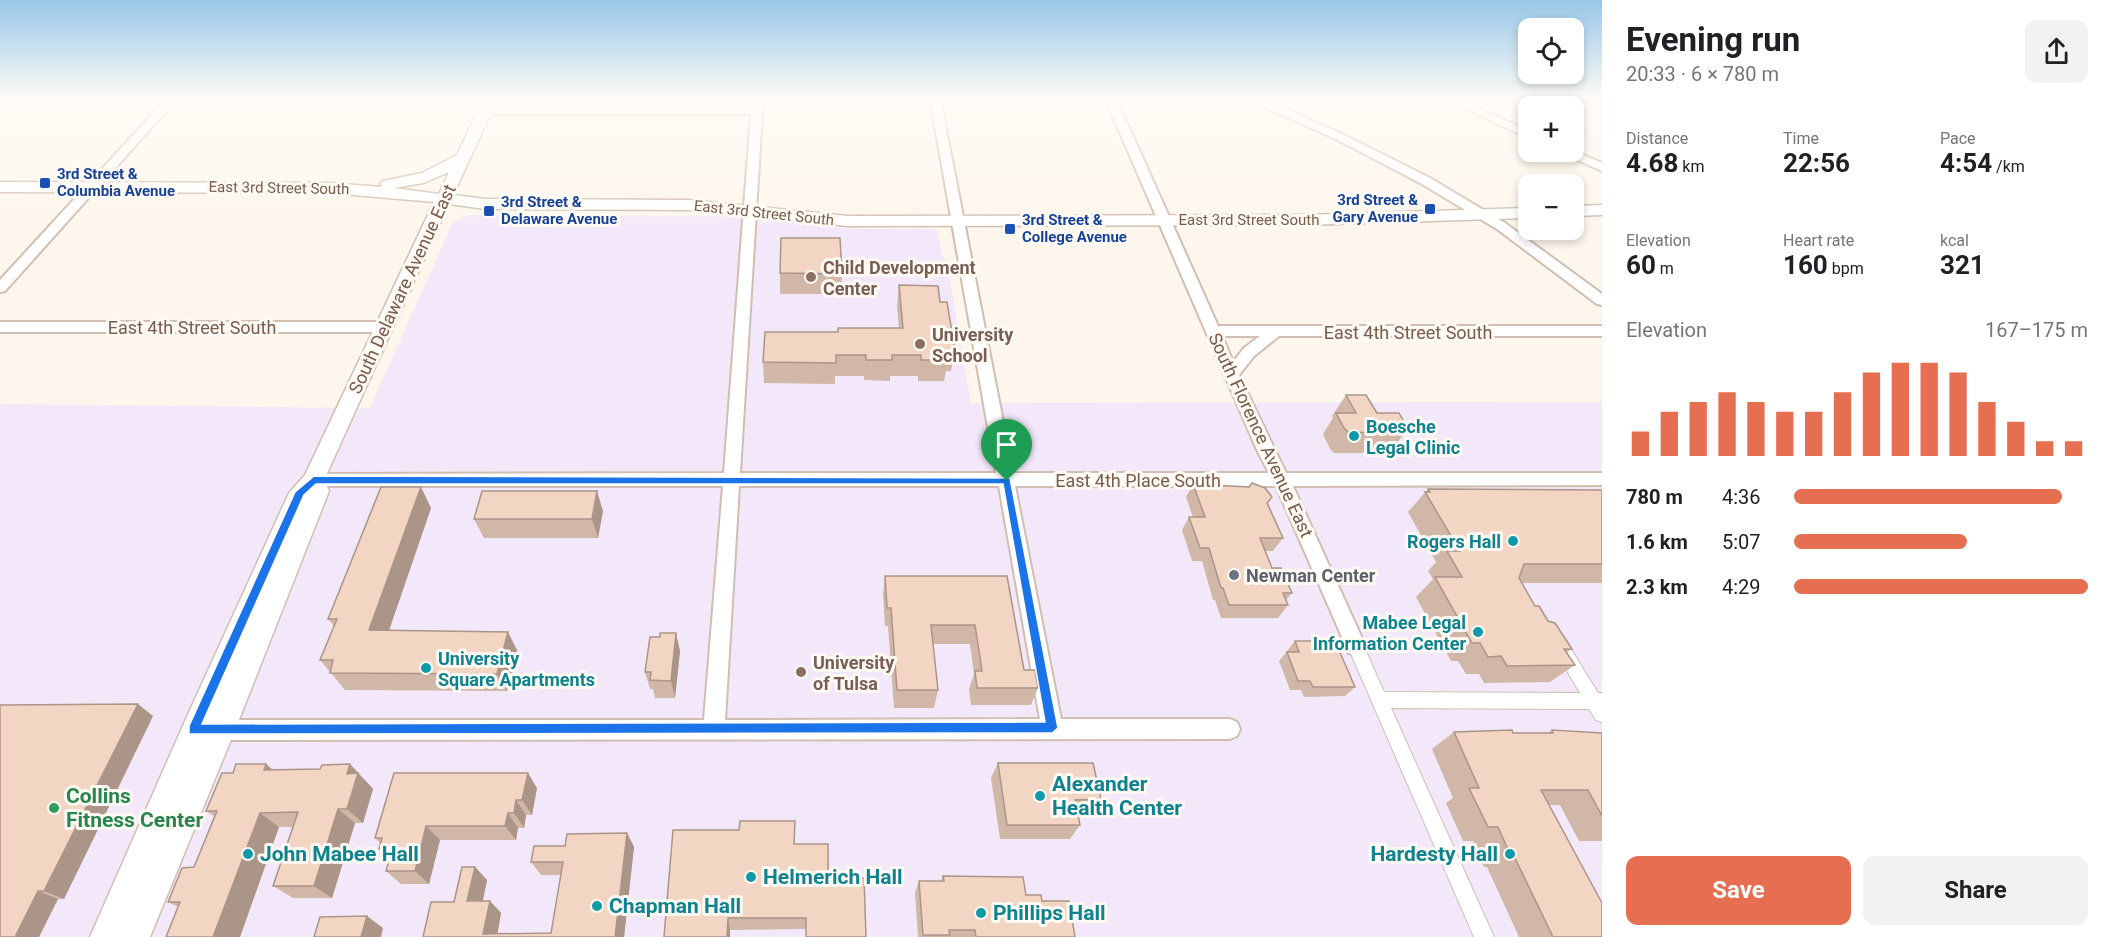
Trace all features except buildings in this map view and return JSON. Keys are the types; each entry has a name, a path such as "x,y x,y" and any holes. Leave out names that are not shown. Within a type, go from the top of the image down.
{"street":[{"path":"0,288 133,142"},
{"name":"South Delaware Avenue East","path":"105,937 300,492 314,480 471,142"},
{"path":"714,729 755,142"},
{"path":"943,142 1052,728"},
{"name":"South Florence Avenue East","path":"1130,142 1484,937"},
{"path":"1348,142 1375,154 1483,215 1539,253 1602,301"},
{"path":"330,188 402,183 441,172 463,158"},
{"path":"1584,160 1602,168"},
{"name":"East 3rd Street South","path":"0,187 330,188 380,191 500,205 683,205 848,221 1305,220 1518,213"},
{"path":"1584,211 1602,210"},
{"name":"East 4th Street South","path":"0,327 383,327"},
{"name":"East 4th Street South","path":"1213,331 1602,331"},
{"path":"1232,374 1249,352 1274,332"},
{"name":"East 4th Place South","path":"314,480 1602,479"},
{"name":"South Delaware Avenue East","path":"135,937 222,730 318,491 314,480"},
{"path":"1555,638 1599,705"},
{"path":"1378,700 1599,705"},
{"path":"194,730 1230,729"}],"shaded area":[{"name":"University of Tulsa","path":"468,215 728,216 856,229 937,229 942,255 947,262 971,403 1602,402 1602,937 0,937 0,404 370,408 453,222"}],"place":[{"name":"3rd Street & Columbia Avenue","path":"45,183"},
{"name":"3rd Street & Gary Avenue","path":"1430,209"},
{"name":"3rd Street & Delaware Avenue","path":"489,211"},
{"name":"3rd Street & College Avenue","path":"1010,229"},
{"name":"Child Development Center","path":"811,277"},
{"name":"University School","path":"920,344"},
{"name":"Boesche Legal Clinic","path":"1354,436"},
{"name":"Rogers Hall","path":"1513,541"},
{"name":"Newman Center","path":"1234,575"},
{"name":"Mabee Legal Information Center","path":"1478,632"},
{"name":"University Square Apartments","path":"426,668"},
{"name":"University of Tulsa","path":"801,672"},
{"name":"Alexander Health Center","path":"1040,796"},
{"name":"Collins Fitness Center","path":"54,808"},
{"name":"John Mabee Hall","path":"248,854"},
{"name":"Hardesty Hall","path":"1510,854"},
{"name":"Helmerich Hall","path":"751,877"},
{"name":"Chapman Hall","path":"597,906"},
{"name":"Phillips Hall","path":"981,913"}],"route":[{"path":"314,480 1007,481 1052,728 194,730 300,492 314,480"}]}
